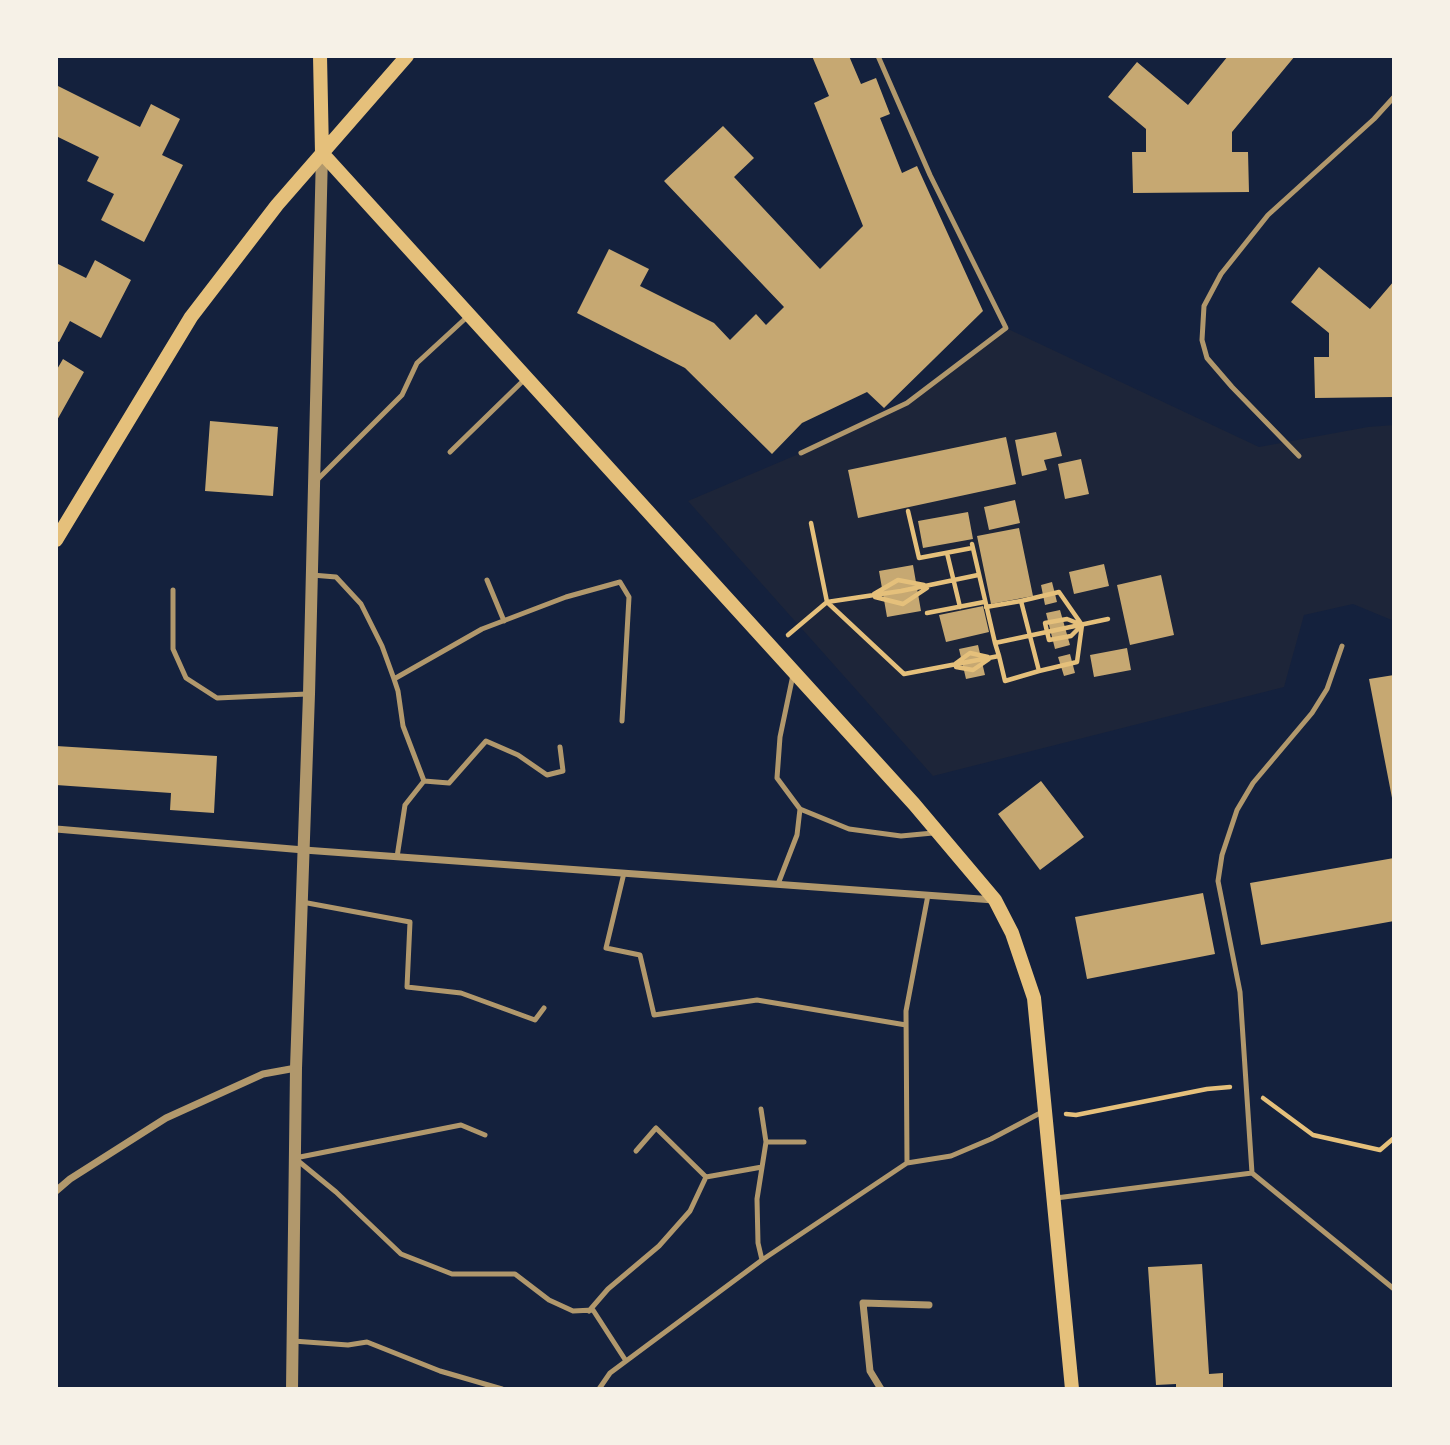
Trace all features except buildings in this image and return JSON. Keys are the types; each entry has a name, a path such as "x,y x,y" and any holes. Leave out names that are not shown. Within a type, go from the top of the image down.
{"main road":[{"path":"320,56 322,153 939,832 995,900 1012,933 1034,998 1072,1389"},
{"path":"56,540 191,317 277,205 407,56"}],"street":[{"path":"292,1389 296,1068 309,694 322,153"},
{"path":"56,830 995,900"},
{"path":"56,1191 70,1179 166,1118 262,1074 296,1068"},
{"path":"881,1389 870,1371 863,1303 929,1305"}],"lane":[{"path":"801,453 907,403 1006,328 930,175 878,56"},
{"path":"1299,456 1232,387 1208,358 1202,340 1204,306 1221,274 1269,215 1374,119 1394,97"},
{"path":"314,484 402,395 417,363 469,314"},
{"path":"450,452 526,378"},
{"path":"312,575 336,577 361,604 382,646 394,679 403,726 424,781"},
{"path":"487,580 504,621"},
{"path":"394,679 482,629 566,597 620,582 629,597 622,721"},
{"path":"173,590 173,649 186,678 217,698 309,694"},
{"path":"1252,1173 1240,992 1218,881 1222,855 1237,810 1253,783 1312,713 1327,689 1342,646"},
{"path":"793,672 780,737 778,778 800,809 849,829 901,836 939,832"},
{"path":"424,781 449,783 486,741 518,755 547,775 563,771 560,747"},
{"path":"397,857 405,805 424,781"},
{"path":"778,884 797,835 800,809"},
{"path":"624,873 606,948 640,955 654,1016 757,1000 906,1026"},
{"path":"908,1163 906,1012 928,895"},
{"path":"302,902 410,922 407,987 461,993 535,1020 544,1008"},
{"path":"761,1109 766,1142 757,1199 758,1243 762,1260"},
{"path":"598,1389 610,1373 762,1260 908,1163 951,1156 1045,1111"},
{"path":"295,1158 461,1125 485,1135"},
{"path":"636,1151 656,1128 706,1177"},
{"path":"766,1142 804,1142"},
{"path":"295,1158 336,1192 401,1254 452,1274 514,1274 549,1300 573,1311 593,1310 626,1362"},
{"path":"706,1177 762,1167"},
{"path":"1053,1199 1252,1173 1394,1289"},
{"path":"589,1311 608,1289 659,1247 690,1211 706,1177"},
{"path":"292,1341 348,1345 367,1342 440,1371 502,1389"}],"path":[{"path":"908,511 919,558 972,546 985,605 1005,681 1077,662 1082,625 1059,592 1021,601 985,605 960,607 927,613"},
{"path":"811,523 827,602 904,674 999,656"},
{"path":"947,553 960,607"},
{"path":"772,649 827,602 929,586 978,575"},
{"path":"871,596 898,580 929,586"},
{"path":"871,596 903,604 929,586"},
{"path":"1021,601 1039,671"},
{"path":"1082,625 1071,636 1049,640 1045,623 1067,620 1082,625 1108,619"},
{"path":"995,643 1046,632"},
{"path":"951,666 970,653 991,657"},
{"path":"1045,1111 1076,1115 1207,1089 1246,1086 1313,1135 1380,1150 1394,1138"}],"shaded area":[{"path":"1006,328 1259,447 1368,427 1394,425 1394,621 1353,604 1304,615 1284,687 933,776 688,501 801,453 907,403"}]}
